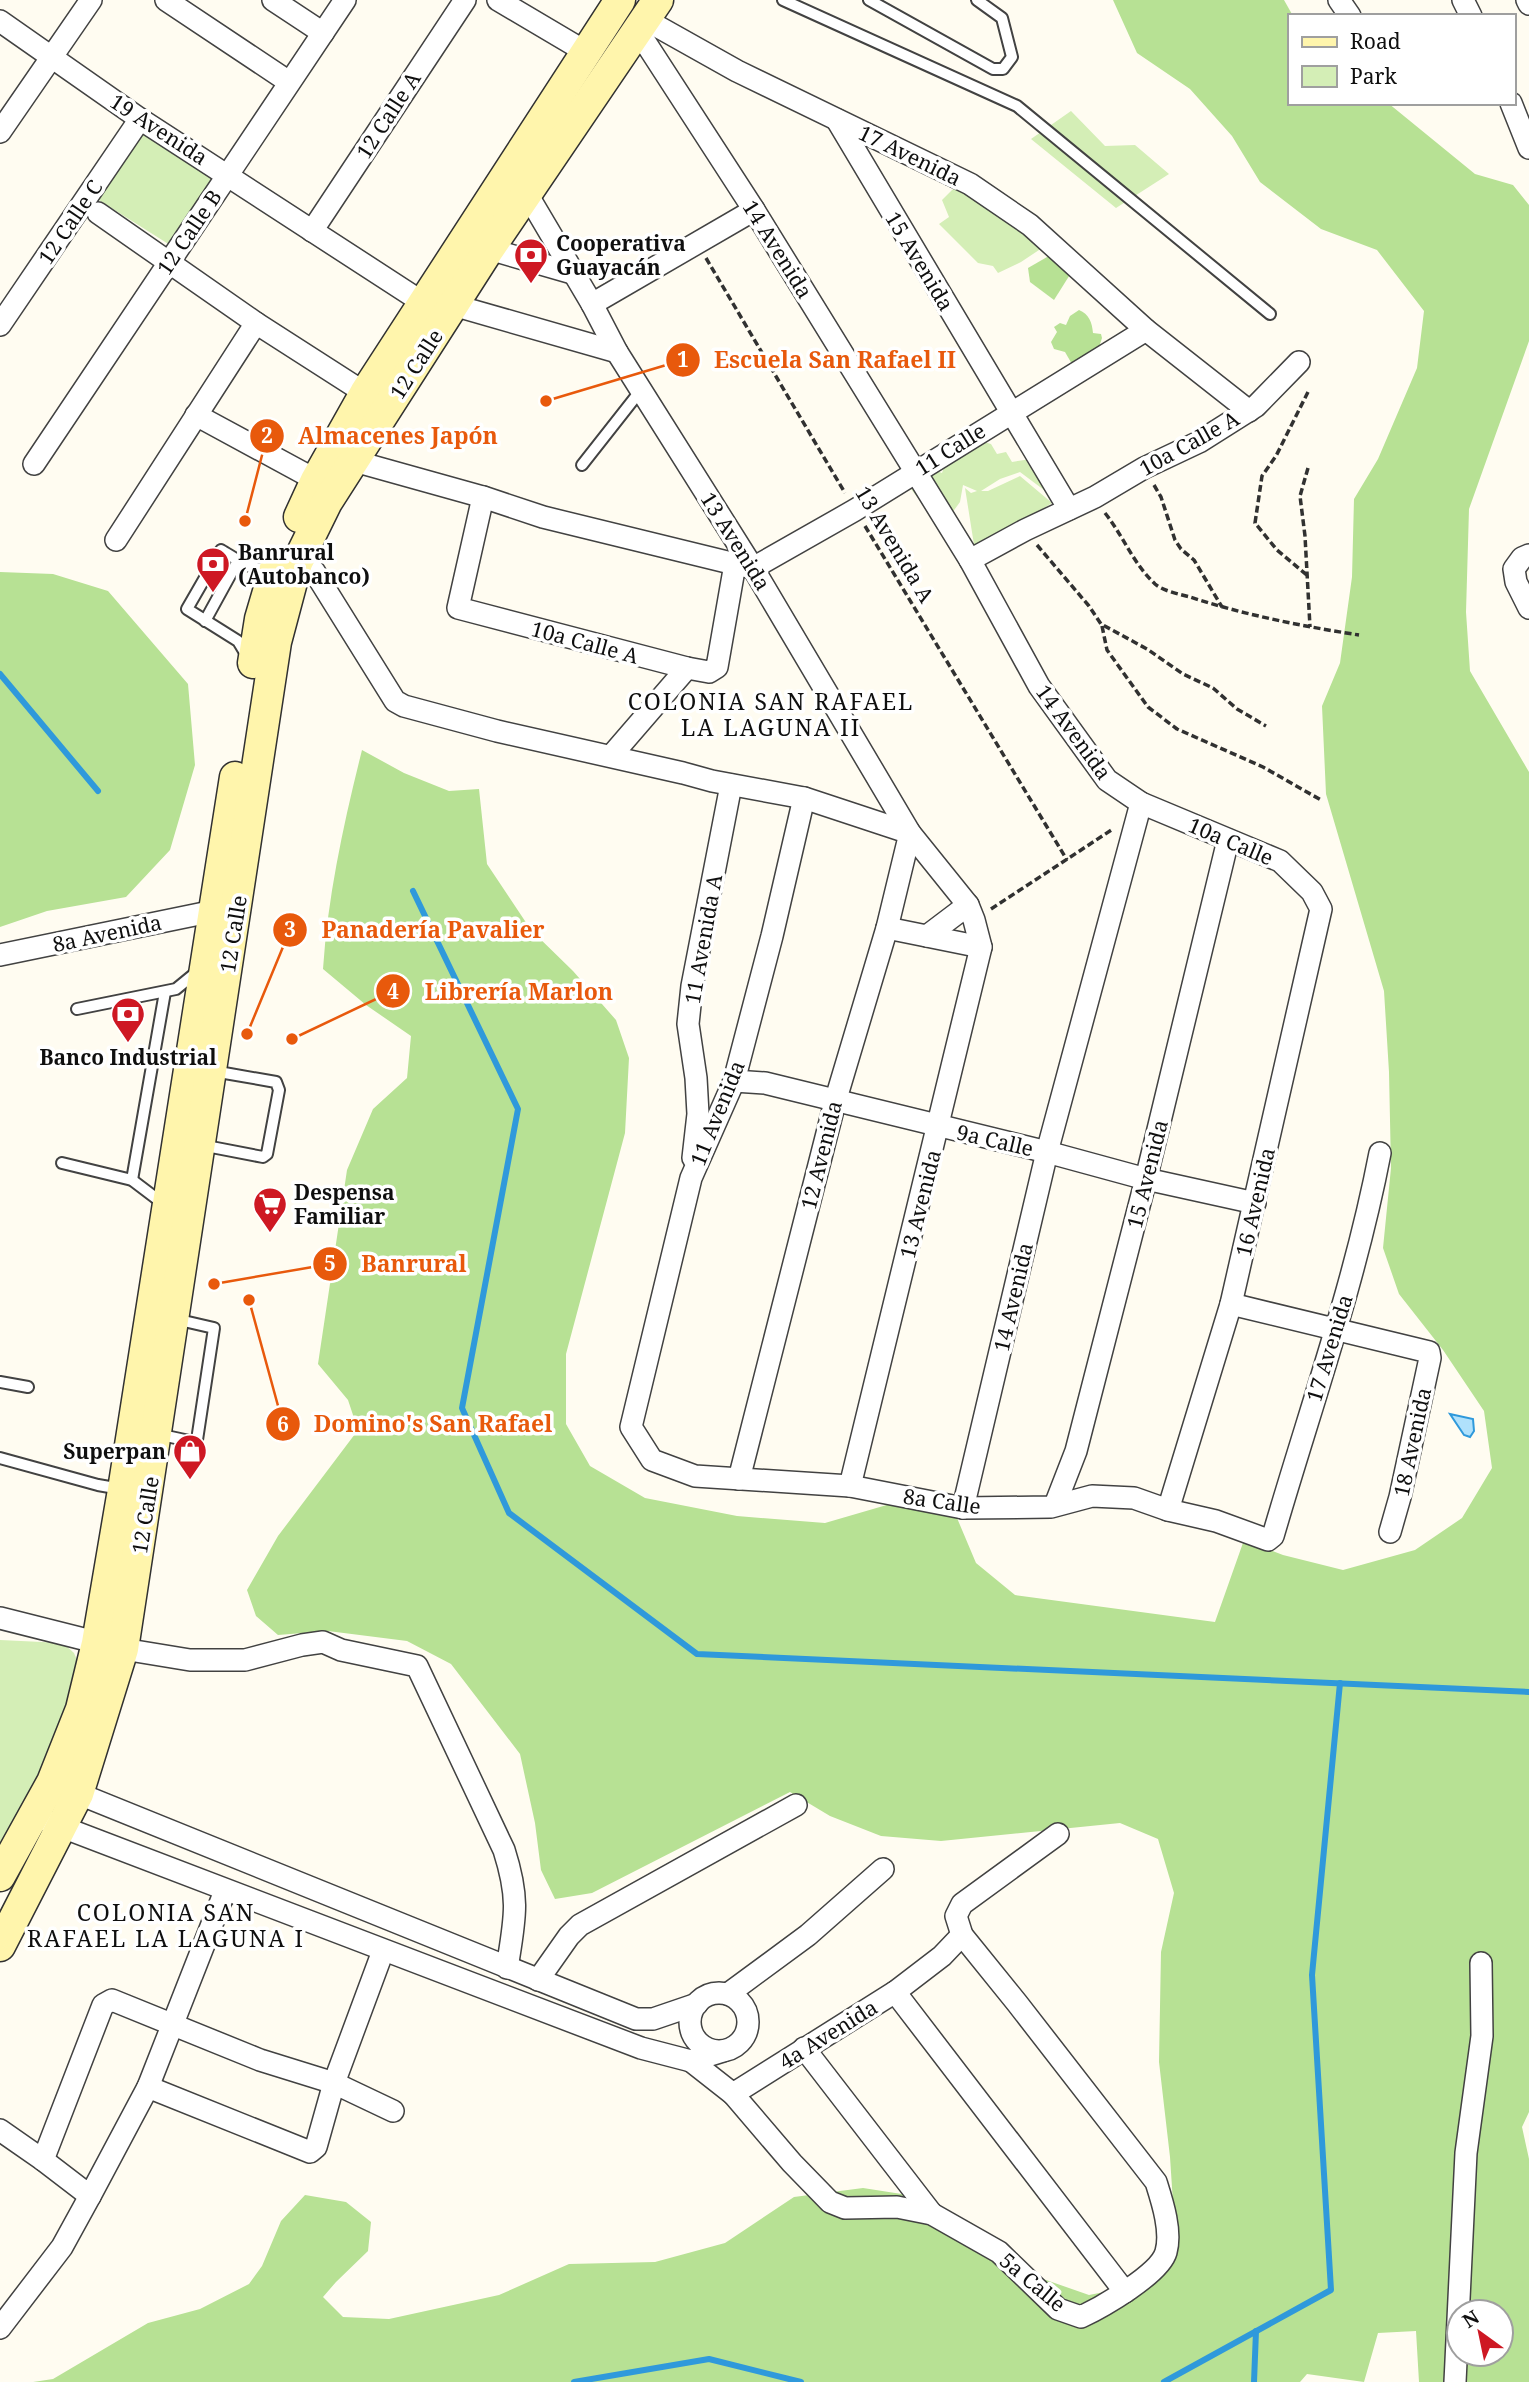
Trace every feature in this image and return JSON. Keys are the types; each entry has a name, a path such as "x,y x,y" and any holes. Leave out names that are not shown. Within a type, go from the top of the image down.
{"main road":[{"name":"12 Calle","path":"110,1646 123,1490 260,619 287,563 316,480 365,393 489,249 515,187 586,52 620,0"},
{"name":"12 Calle","path":"0,1945 48,1821 65,1788 110,1646 158,1434 287,563 354,461 439,304 515,187 647,17"},
{"name":"12 Calle","path":"0,1876 48,1821"}],"street":[{"path":"0,132 91,0"},
{"path":"166,0 289,82"},
{"path":"273,0 323,33"},
{"name":"12 Calle B","path":"34,464 345,0"},
{"name":"12 Calle A","path":"312,231 465,0"},
{"path":"498,0 586,52"},
{"name":"17 Avenida","path":"647,17 737,71 970,184 1030,225 1146,330 1249,411"},
{"name":"14 Avenida","path":"647,17 754,210 970,560 1039,686 1107,780 1141,803 1047,1152 963,1508"},
{"name":"19 Avenida","path":"0,21 140,119 312,231 439,304 617,352"},
{"path":"1510,105 1529,148"},
{"name":"12 Calle C","path":"0,325 140,119"},
{"name":"15 Avenida","path":"837,120 1069,509"},
{"name":"13 Avenida","path":"515,187 592,304 617,352 744,566 910,833 971,913 981,947 850,1486"},
{"path":"592,304 754,210"},
{"path":"98,213 256,323 365,393"},
{"path":"489,249 572,273"},
{"path":"116,540 256,323"},
{"name":"11 Calle","path":"744,566 855,510 1146,330"},
{"name":"10a Calle A","path":"970,560 1199,442 1249,411 1299,362"},
{"path":"196,415 316,480"},
{"path":"354,461 483,497 543,517 744,566"},
{"name":"10a Calle A","path":"483,497 457,604 461,610 709,672 716,667 744,566"},
{"path":"1525,556 1514,569 1516,582 1529,608"},
{"path":"287,563 314,571 395,701 404,706 731,785 804,798 910,833"},
{"path":"611,756 687,668"},
{"name":"11 Avenida A","path":"691,1178 698,1114 688,1024 692,986 731,785"},
{"name":"11 Avenida","path":"631,1427 691,1178 734,1081 804,798"},
{"name":"10a Calle","path":"1141,803 1280,861 1312,892"},
{"name":"12 Avenida","path":"739,1479 835,1102 887,928 910,833"},
{"name":"15 Avenida","path":"1055,1505 1076,1451 1146,1179 1228,840"},
{"name":"16 Avenida","path":"1168,1510 1231,1304 1255,1203 1321,909 1312,892"},
{"name":"8a Avenida","path":"0,955 215,911"},
{"path":"927,936 971,913"},
{"path":"887,928 981,947"},
{"name":"9a Calle","path":"734,1081 765,1083 1146,1179 1255,1203"},
{"name":"17 Avenida","path":"1268,1540 1273,1536 1335,1330 1370,1205 1380,1153"},
{"path":"1231,1304 1335,1330"},
{"name":"18 Avenida","path":"1335,1330 1429,1352 1425,1383 1390,1532"},
{"name":"8a Calle","path":"631,1427 652,1460 695,1476 850,1486 963,1508 1055,1505 1092,1496 1134,1498 1168,1510 1216,1521 1268,1540"},
{"path":"0,1618 110,1646 190,1660 245,1660 323,1642 341,1650 417,1667 504,1850 513,1878 516,1911 507,1968"},
{"path":"65,1788 636,2019 653,2019 697,2004 711,1994 728,1994 743,2004 749,2020 748,2029 739,2043 691,2061"},
{"path":"538,1980 580,1924 796,1805"},
{"path":"48,1821 641,2048 691,2061 733,2094"},
{"path":"962,1935 957,1916 962,1904 1058,1834"},
{"path":"728,1994 808,1935 883,1869"},
{"path":"0,2328 62,2247 148,2087 225,1891"},
{"name":"4a Avenida","path":"733,2094 895,1992 942,1956 962,1935"},
{"name":"5a Calle","path":"733,2094 792,2163 831,2202 845,2208 897,2207 932,2214 999,2252 1058,2309 1081,2317 1125,2292 1163,2260 1167,2251 1164,2216 1153,2175 962,1935"},
{"path":"148,2087 310,2152 316,2147 334,2083 383,1951"},
{"path":"1455,2382 1466,2153 1482,2036 1481,1963"},
{"path":"895,1992 1125,2292"},
{"path":"43,2160 103,2005 112,2000 260,2060 334,2083 393,2111"},
{"path":"697,2004 690,2018 692,2033 696,2040 708,2049 723,2051"},
{"name":"5a Calle","path":"804,2049 932,2214"},
{"path":"0,2130 90,2196"}],"lane":[{"path":"783,0 1017,106 1270,314"},
{"path":"869,0 885,3 993,69 1003,69 1012,57 1002,18 977,0"},
{"path":"582,465 641,390"},
{"path":"252,672 246,652 240,643 187,609 221,550 255,568 287,563"},
{"path":"205,621 239,559"},
{"path":"77,1009 176,989 206,965"},
{"path":"132,1180 165,992"},
{"path":"201,1145 263,1157 267,1154 279,1090 276,1082 212,1071"},
{"path":"62,1163 132,1180 168,1207"},
{"path":"158,1434 194,1442 197,1440 214,1328 175,1319"},
{"path":"0,1382 28,1387"},
{"path":"0,1458 123,1490"}],"path":[{"name":"13 Avenida A","path":"698,244 1067,860"},
{"path":"1308,393 1276,456 1262,476 1255,523 1278,550 1308,576"},
{"path":"1144,468 1161,497 1175,540 1181,550 1194,560 1223,608"},
{"path":"1308,468 1300,496 1310,627"},
{"path":"1095,497 1119,531 1131,558 1157,586 1223,608 1359,635"},
{"path":"1025,530 1097,616 1107,650 1148,707 1177,729 1263,767 1321,800"},
{"path":"1101,624 1147,649 1183,674 1213,688 1237,709 1266,726"},
{"path":"971,913 1067,860 1121,824 1141,803"}],"green space":[{"path":"1113,0 1284,0 1292,14 1288,14 1288,105 1390,105 1475,174 1513,185 1529,205 1529,341 1469,509 1466,612 1470,671 1529,772 1529,2112 1522,2127 1529,2159 1529,2382 1419,2382 1416,2331 1378,2333 1364,2382 1307,2374 1300,2382 33,2382 53,2379 148,2323 200,2309 249,2284 262,2266 281,2221 305,2195 346,2202 371,2222 368,2251 323,2297 343,2317 389,2319 499,2295 569,2264 655,2262 725,2243 794,2197 863,2188 908,2195 972,2223 1026,2273 1089,2295 1140,2285 1176,2248 1170,2157 1159,2062 1161,1952 1174,1893 1158,1839 1120,1823 941,1841 881,1836 830,1816 790,1792 592,1893 555,1899 541,1870 535,1823 520,1754 451,1664 407,1641 328,1631 278,1635 256,1616 247,1590 278,1536 358,1430 348,1400 318,1364 347,1170 373,1109 407,1078 411,1036 366,1005 323,969 338,858 362,750 404,773 449,791 479,789 487,864 531,930 573,971 616,1020 629,1058 625,1133 566,1354 566,1424 590,1466 645,1498 737,1516 825,1523 897,1502 957,1518 976,1563 1015,1595 1215,1622 1244,1540 1283,1555 1343,1570 1415,1550 1462,1518 1492,1468 1484,1411 1443,1350 1399,1294 1383,1248 1391,1168 1384,991 1326,794 1322,706 1340,663 1352,577 1354,499 1378,459 1417,368 1424,311 1377,250 1321,229 1260,182 1232,136 1190,89 1137,53"},
{"path":"1071,111 1105,146 1135,145 1169,174 1116,208 1031,139"},
{"path":"141,124 217,174 170,245 94,197"},
{"path":"957,185 1048,244 998,273 993,266 978,263 939,224 949,217 942,200"},
{"path":"1054,253 1071,273 1054,300 1030,282 1028,268"},
{"path":"1079,310 1089,319 1093,333 1101,334 1102,338 1098,350 1076,371 1065,352 1054,349 1051,342 1057,332 1054,327 1060,323 1066,325 1070,316"},
{"path":"981,441 991,444 997,454 1006,452 1012,462 1031,459 1056,499 1020,472 1000,479 981,491 988,491 1020,476 1052,503 975,551 965,488 971,493 977,491 963,485 960,502 952,513 928,507 911,489 913,484 937,471 942,473 944,467"},
{"path":"0,572 53,574 108,591 188,684 195,765 170,850 126,897 47,911 0,927"},
{"path":"0,1640 63,1643 74,1653 80,1667 51,1760 0,1849"}],"water":[{"path":"1450,1414 1473,1419 1474,1431 1470,1437 1464,1435"}],"waterway":[{"path":"0,674 98,791"},
{"path":"413,891 518,1109 462,1408 509,1513 697,1654 1529,1692"},
{"path":"1164,2382 1331,2290 1312,1975 1340,1683"},
{"path":"1254,2382 1256,2331"},
{"path":"574,2382 709,2359 801,2382"}],"place":[{"name":"Cooperativa Guayacán","path":"531,285"},
{"name":"Escuela San Rafael II","path":"546,401"},
{"name":"Almacenes Japón","path":"245,521"},
{"name":"Banrural (Autobanco)","path":"213,594"},
{"name":"Panadería Pavalier","path":"247,1034"},
{"name":"Librería Marlon","path":"292,1039"},
{"name":"Banco Industrial","path":"128,1044"},
{"name":"Despensa Familiar","path":"270,1234"},
{"name":"Banrural","path":"214,1284"},
{"name":"Domino's San Rafael","path":"249,1300"},
{"name":"Superpan","path":"190,1481"}],"district":[{"name":"COLONIA SAN RAFAEL LA LAGUNA II","path":"771,714"},
{"name":"COLONIA SAN RAFAEL LA LAGUNA I","path":"166,1925"}]}
